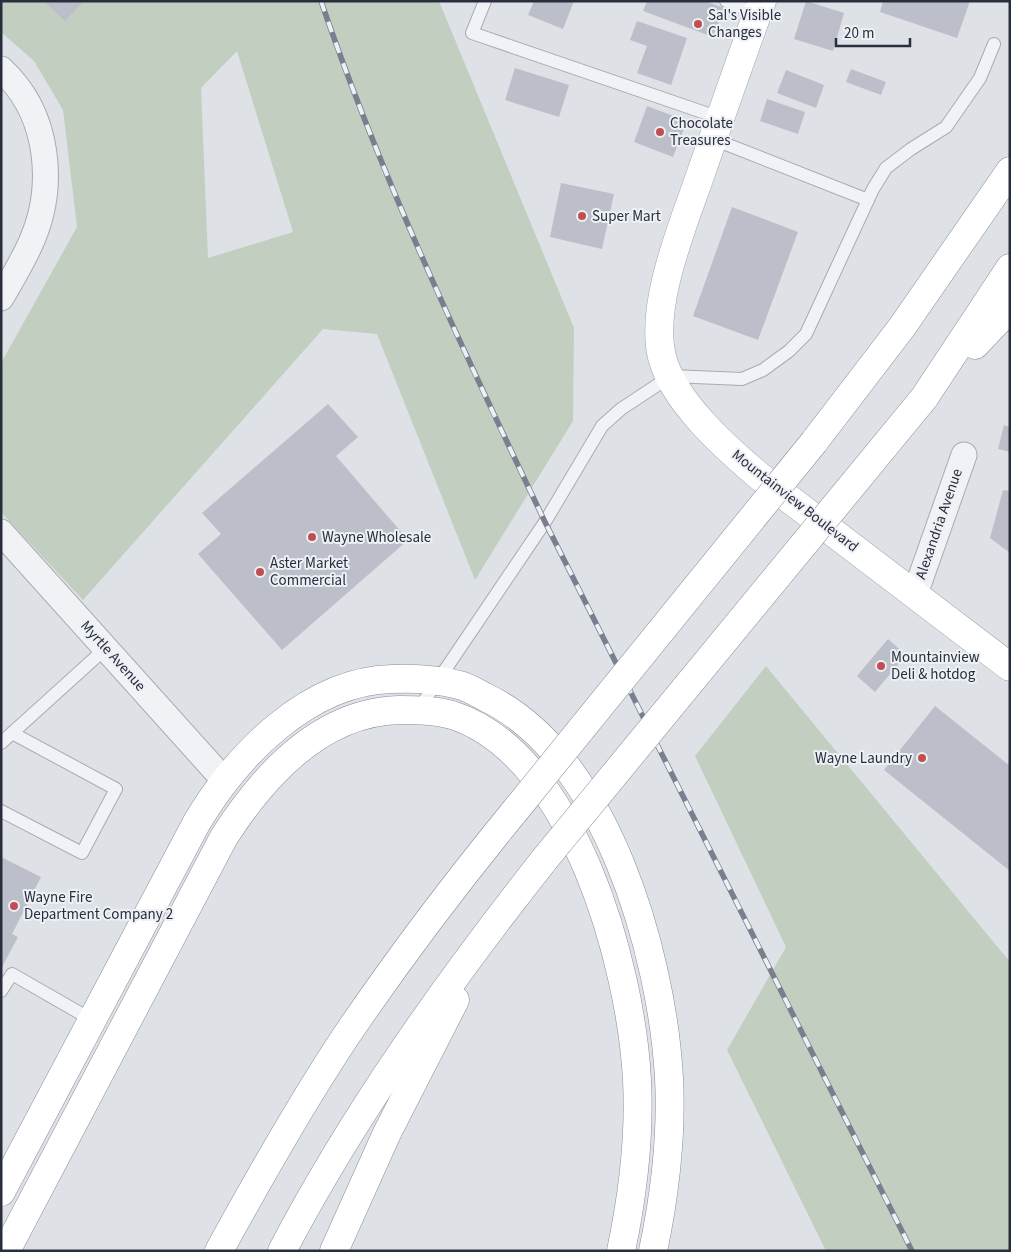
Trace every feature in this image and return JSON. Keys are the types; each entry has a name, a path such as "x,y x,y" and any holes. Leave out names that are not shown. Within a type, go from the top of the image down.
{"main road":[{"name":"Mountainview Boulevard","path":"760,8 672,258 659,319 662,357 671,376 699,419 731,452 759,476 1010,667"},
{"path":"219,1251 292,1122 345,1037 453,887 757,515 814,442 902,327 1010,171"},
{"path":"282,1251 330,1167 393,1065 443,992 544,860 982,326 1010,268"},
{"path":"982,326 1010,308"},
{"path":"1,1192 196,822 224,780 270,732 301,710 336,692 377,679 420,678 461,685 498,703 528,725 557,753 594,813 626,878 653,968 664,1032 669,1077 670,1121 667,1169 653,1251"},
{"path":"6,1251 224,837 243,807 263,782 290,756 318,737 348,721 382,711 418,710 452,716 482,730 508,749 533,773 567,828 596,890 619,959 628,999 637,1079 636,1166 621,1251"},
{"path":"334,1251 387,1133 495,923"}],"street":[{"path":"1,69 16,83 36,117 44,146 45,179 41,212 30,246 1,298"},
{"name":"Alexandria Avenue","path":"915,594 964,455"},
{"name":"Myrtle Avenue","path":"1,532 224,780"}],"lane":[{"path":"485,1 472,33 717,128 868,200"},
{"path":"726,1 760,8"},
{"path":"418,710 545,522 602,426 621,409 671,376 742,379 763,370 789,351 806,334 868,200 886,168 911,148 946,127 980,78 994,44"},
{"path":"1,742 106,648"},
{"path":"1,811 82,853 116,789 12,733"},
{"path":"1,991 12,974 92,1020"}],"green space":[{"path":"1,1 439,1 574,328 573,421 475,580 377,334 323,329 83,600 1,512 1,363 77,227 63,110 34,61 1,32","holes":["237,51 293,232 208,258 201,88"]},
{"path":"766,666 1010,962 1010,1251 826,1251 727,1050 786,947 695,756"}],"building":[{"path":"44,1 84,1 65,21"},
{"path":"534,1 574,1 563,29 528,15"},
{"name":"Sal's Visible Changes","path":"647,1 705,1 724,8 713,37 643,11"},
{"path":"806,1 844,13 833,51 794,39"},
{"path":"883,1 970,1 957,38 880,12"},
{"path":"637,21 687,38 671,85 637,73 647,46 630,40"},
{"path":"515,68 569,85 559,117 505,100"},
{"path":"851,69 886,82 881,95 846,82"},
{"path":"786,70 824,85 816,108 777,93"},
{"path":"767,99 805,112 798,134 760,121"},
{"name":"Chocolate Treasures","path":"647,106 687,121 673,157 634,142"},
{"name":"Super Mart","path":"561,183 614,194 602,249 550,237"},
{"path":"732,207 798,232 758,340 693,316"},
{"name":"Wayne Wholesale","path":"328,404 358,437 336,456 408,540 282,650 198,554 221,534 202,513"},
{"path":"1004,425 1010,427 1010,452 998,449"},
{"path":"1003,490 1010,491 1010,553 990,538"},
{"name":"Mountainview Deli & hotdog","path":"888,639 906,655 875,692 857,676"},
{"path":"935,706 1010,766 1010,871 884,770"},
{"name":"Wayne Fire Department Company 2","path":"1,857 41,877 12,934 18,937 1,969"}],"railway":[{"path":"321,1 370,134 397,200 455,330 545,522 912,1251"}],"place":[{"name":"Sal's Visible Changes","path":"698,24"},
{"name":"Chocolate Treasures","path":"660,132"},
{"name":"Super Mart","path":"582,216"},
{"name":"Wayne Wholesale","path":"312,537"},
{"name":"Aster Market Commercial","path":"260,572"},
{"name":"Mountainview Deli & hotdog","path":"881,666"},
{"name":"Wayne Laundry","path":"922,758"},
{"name":"Wayne Fire Department Company 2","path":"14,906"}]}
